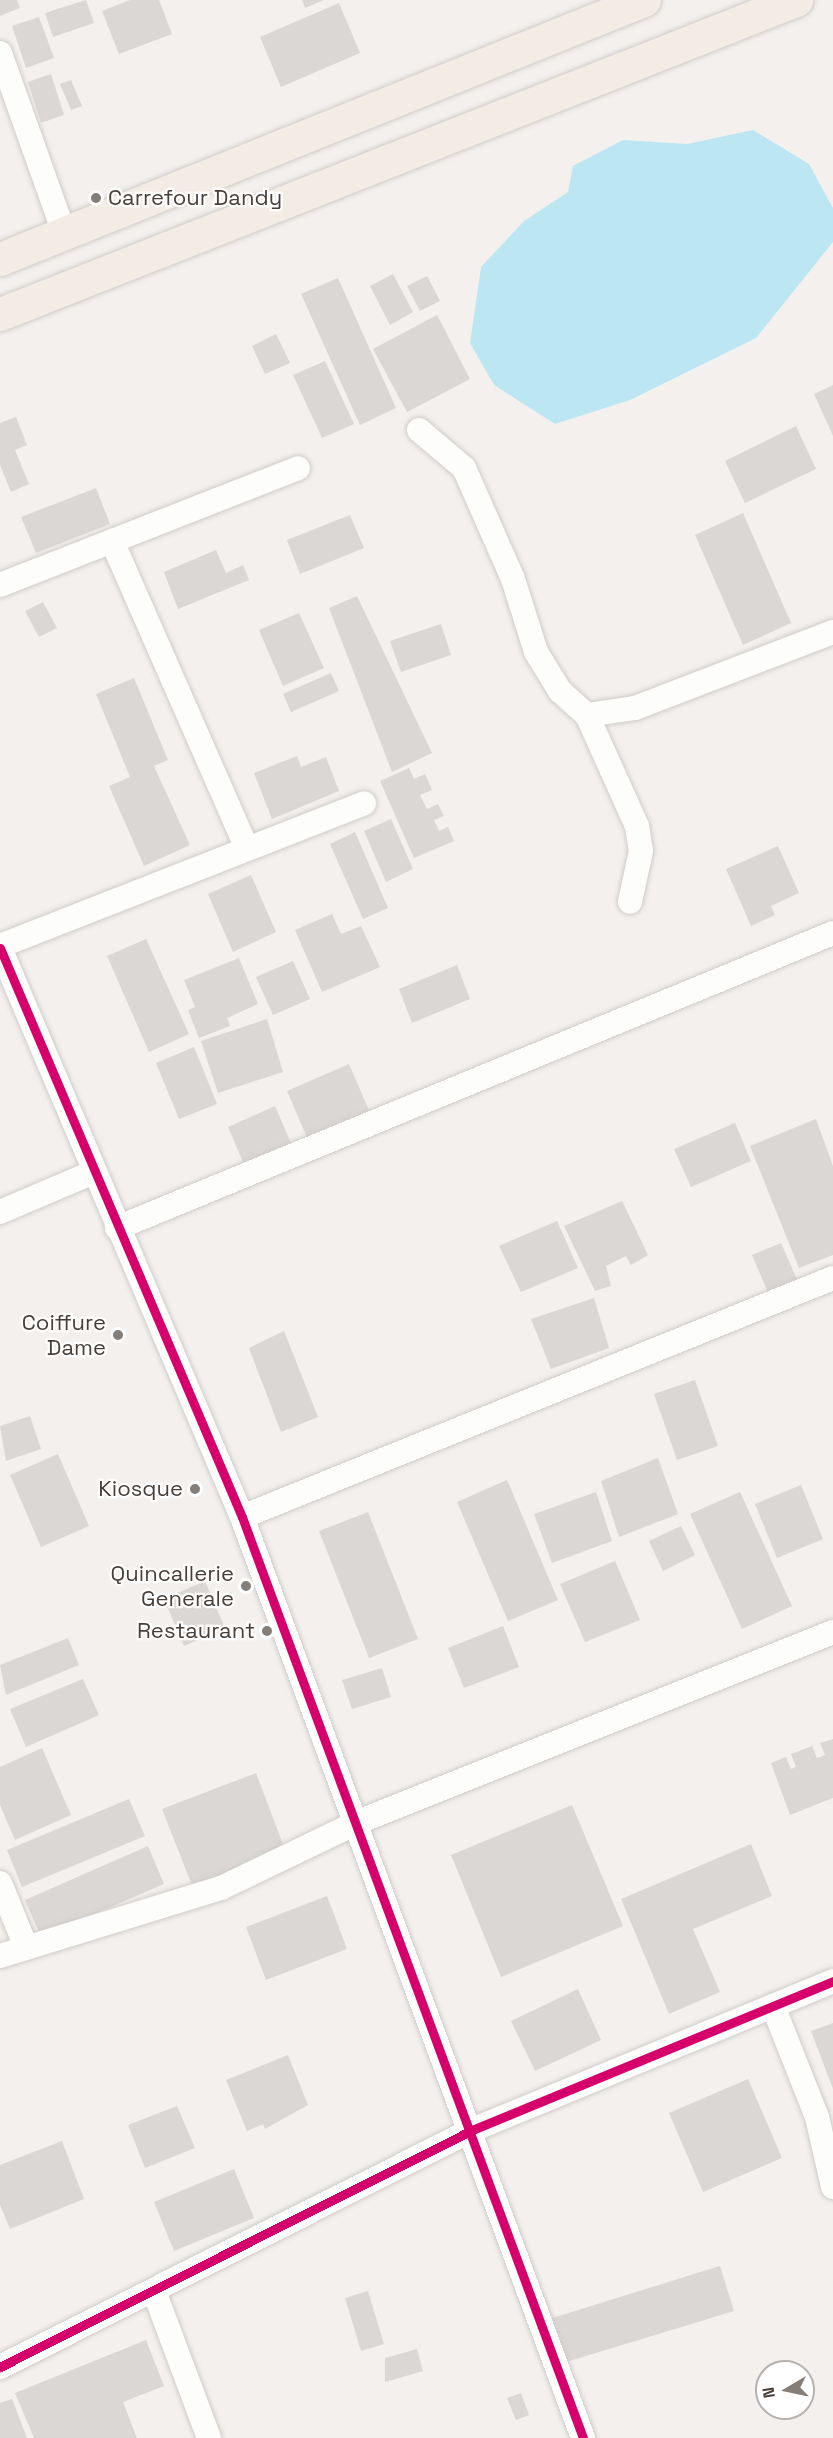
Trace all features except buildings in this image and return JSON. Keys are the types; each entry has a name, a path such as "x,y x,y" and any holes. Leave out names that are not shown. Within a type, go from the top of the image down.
{"main road":[{"path":"0,259 644,0"},
{"path":"0,314 796,0"}],"street":[{"path":"0,53 63,233"},
{"path":"419,430 464,468 513,579 536,652 560,691 587,715 637,826 641,851 630,902"},
{"path":"0,585 298,468"},
{"path":"112,541 247,848"},
{"path":"587,715 635,708 833,632"},
{"path":"364,802 0,947 117,1228 242,1517 358,1822 583,2438"},
{"path":"117,1228 833,933"},
{"path":"0,1212 94,1172"},
{"path":"242,1517 833,1278"},
{"path":"0,1956 221,1888 358,1822 833,1632"},
{"path":"0,1883 26,1947"},
{"path":"0,2367 472,2130 833,1981"},
{"path":"773,2006 817,2117 833,2187"},
{"path":"154,2291 209,2438"}],"water":[{"path":"753,130 809,164 833,208 833,242 756,338 630,400 555,424 494,385 470,343 481,267 524,221 568,192 573,166 623,140 687,144"}],"cycle path":[{"path":"0,948 242,1517 583,2438"},
{"path":"0,2367 472,2130 833,1981"}],"place":[{"name":"Carrefour Dandy","path":"96,198"},
{"name":"Coiffure Dame","path":"118,1335"},
{"name":"Kiosque","path":"195,1489"},
{"name":"Quincallerie Generale","path":"246,1586"},
{"name":"Restaurant","path":"267,1631"}]}
